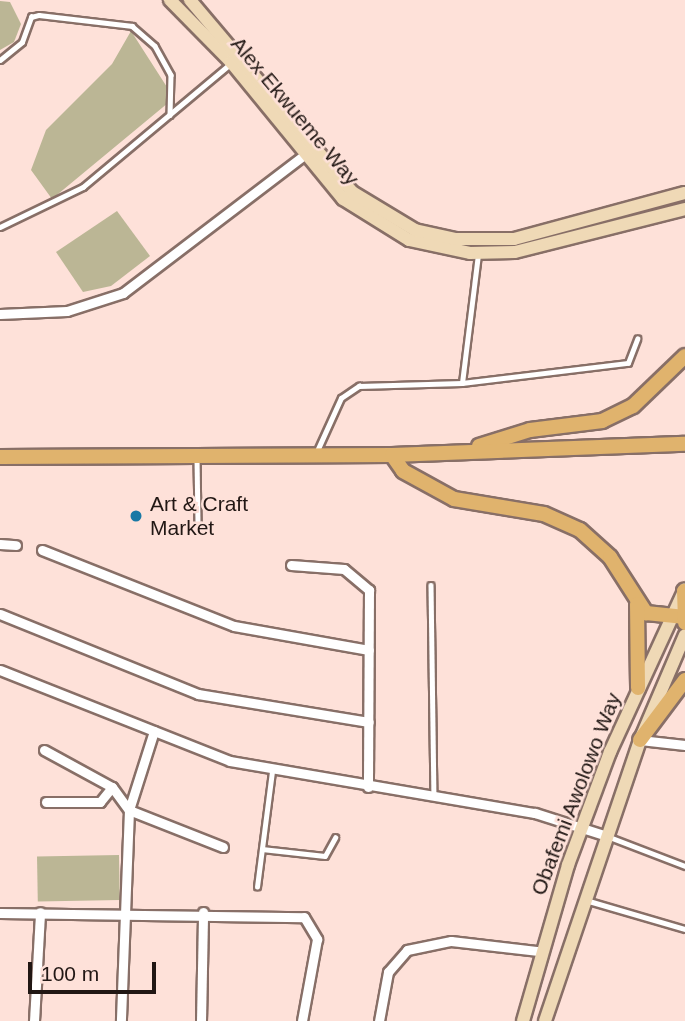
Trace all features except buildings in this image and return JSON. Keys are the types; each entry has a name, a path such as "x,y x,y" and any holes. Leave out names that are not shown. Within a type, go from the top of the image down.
{"main road":[{"path":"469,450 530,430 603,421 633,406 685,356"},
{"path":"0,457 392,455 469,450 685,444"},
{"path":"392,455 404,471 454,499 544,514 580,530 610,558 637,604 638,688"},
{"path":"637,604 681,619 684,590"},
{"path":"640,740 685,680"}],"street":[{"name":"Alex Ekwueme Way","path":"170,0 235,57"},
{"name":"Alex Ekwueme Way","path":"190,0 311,151 343,199 373,223 427,246 478,253 538,248 685,209"},
{"name":"Alex Ekwueme Way","path":"311,151 352,192 380,212 415,230 456,239 525,237 685,193"},
{"path":"0,314 67,311 123,293 311,151"},
{"path":"0,544 16,545"},
{"path":"42,550 234,626 369,650"},
{"path":"291,565 344,569 361,578 369,590 368,787"},
{"path":"0,614 198,694 369,722"},
{"name":"Obafemi Awolowo Way","path":"523,1021 538,951 583,825 638,688 681,619"},
{"name":"Obafemi Awolowo Way","path":"545,1021 640,740 685,635"},
{"path":"0,670 154,731 272,771 583,825 607,836"},
{"path":"121,1021 129,810 154,731"},
{"path":"640,740 685,745"},
{"path":"44,750 112,787 129,810 223,847"},
{"path":"46,802 100,802 112,787"},
{"path":"0,913 126,911 294,914 312,922 317,939 302,1021"},
{"path":"34,1021 40,912"},
{"path":"201,1021 203,912"},
{"path":"379,1021 388,972 407,950 451,942 538,951"}],"lane":[{"path":"0,60 22,42 32,17 39,15 132,26 155,46 171,75 170,116"},
{"path":"0,227 83,187 170,116 235,57"},
{"path":"462,383 478,253"},
{"path":"315,456 327,423 349,391 400,380 462,383 628,363 637,339"},
{"path":"197,457 198,522"},
{"path":"431,585 434,797"},
{"path":"257,887 272,771"},
{"path":"607,836 685,866"},
{"path":"262,849 325,856 335,838"},
{"path":"584,900 685,929"}],"shaded area":[{"path":"0,1 10,2 21,24 14,42 0,50"},
{"path":"131,31 174,98 52,199 31,170 46,130 112,64"},
{"path":"117,211 150,256 111,286 83,292 56,252"},
{"path":"119,855 120,900 38,901 37,856"}],"place":[{"name":"Art & Craft Market","path":"136,516"}]}
